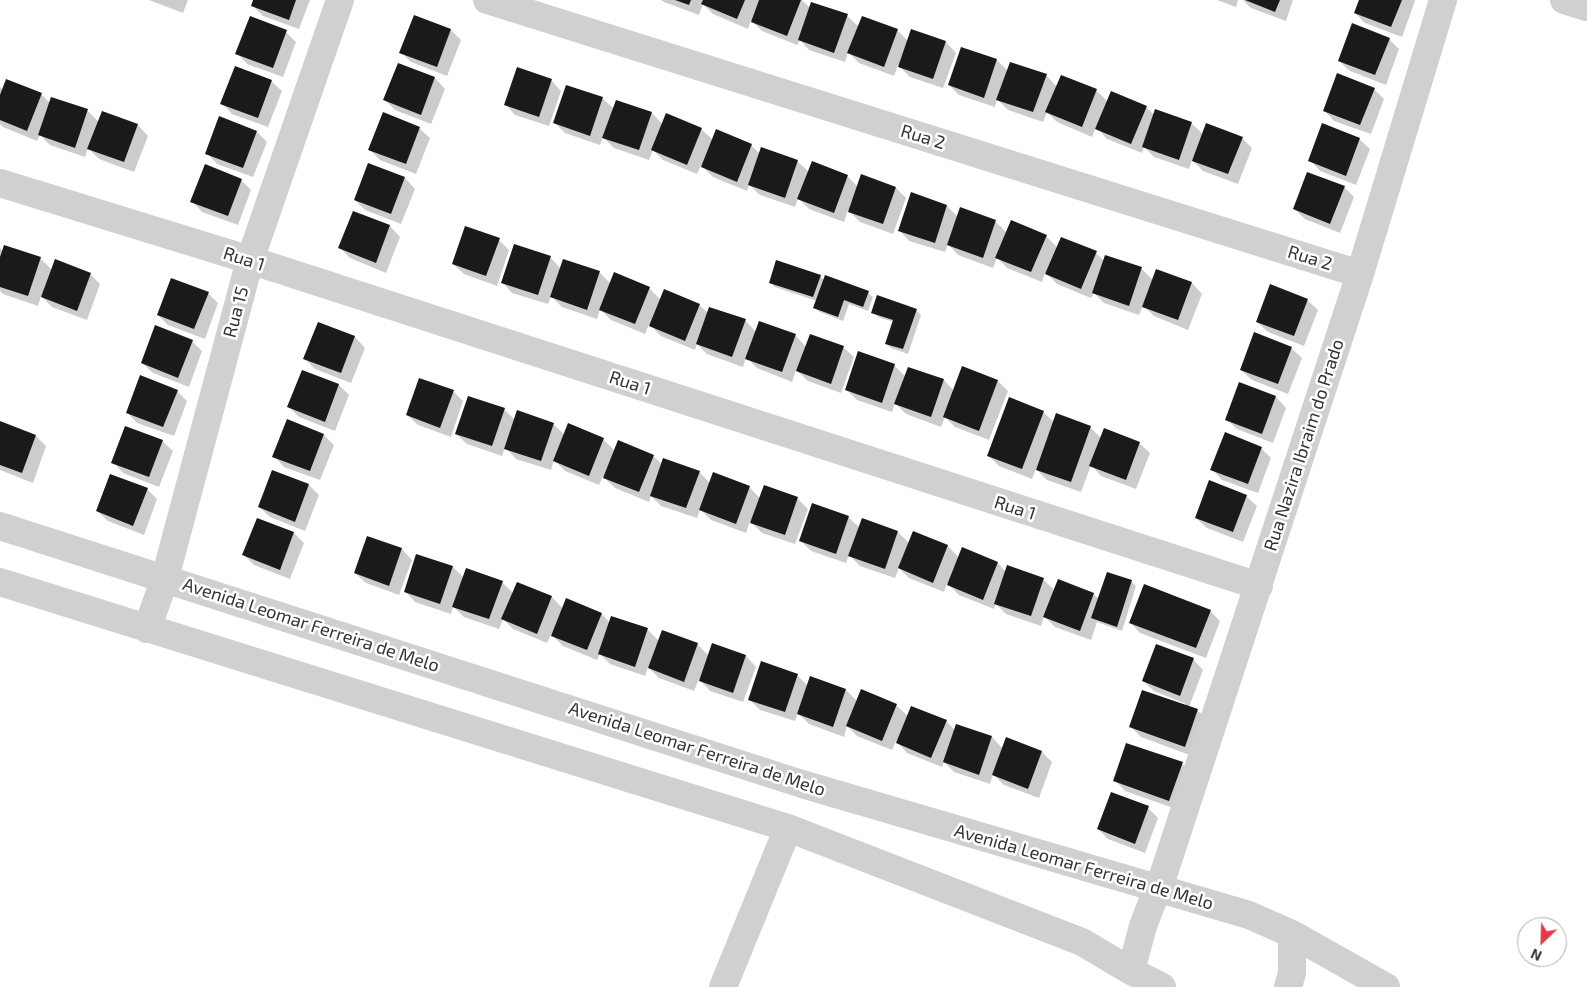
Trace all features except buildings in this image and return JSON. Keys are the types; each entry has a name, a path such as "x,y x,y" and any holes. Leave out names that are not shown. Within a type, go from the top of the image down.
{"street":[{"name":"Rua 15","path":"147,629 165,578 250,260 340,0"},
{"name":"Rua 2","path":"487,0 1360,274"},
{"name":"Rua Nazira Ibraim do Prado","path":"1131,971 1143,926 1159,888 1360,274 1443,0"},
{"path":"1564,0 1587,7"},
{"name":"Rua 1","path":"0,183 250,260 1259,586"},
{"name":"Avenida Leomar Ferreira de Melo","path":"0,526 802,784 1249,915 1292,934 1386,987"},
{"path":"0,582 788,828 1082,942 1162,987"},
{"path":"723,987 788,828"},
{"path":"1288,987 1292,973 1292,934"}]}
